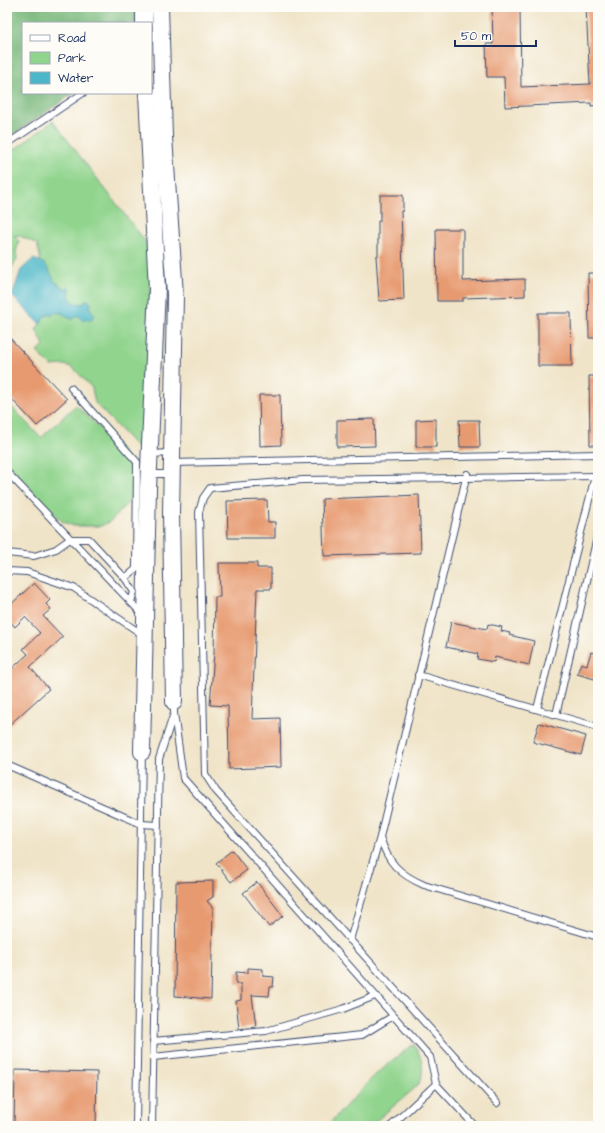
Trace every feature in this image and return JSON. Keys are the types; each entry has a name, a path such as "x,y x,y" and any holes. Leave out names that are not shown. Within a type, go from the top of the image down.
{"street":[{"path":"144,7 144,22"},
{"path":"160,7 164,137 175,295 172,463 174,707"},
{"path":"142,752 149,474 157,289 147,94"}],"lane":[{"path":"7,144 82,94"},
{"path":"71,388 137,462 136,570 125,578"},
{"path":"150,454 172,463 598,454"},
{"path":"149,474 172,463"},
{"path":"7,472 145,617"},
{"path":"350,940 380,837 466,476"},
{"path":"497,1103 216,791 205,774 199,512 203,498 210,488 303,480 466,476 596,476 536,709"},
{"path":"556,715 598,534"},
{"path":"7,553 34,556 56,549 70,539 89,539 125,578 134,592 131,602"},
{"path":"7,571 27,572 74,588 145,636"},
{"path":"418,675 598,727"},
{"path":"152,1126 159,759 174,707"},
{"path":"174,707 184,778 430,1057 436,1084 475,1126"},
{"path":"136,1126 142,752"},
{"path":"7,765 141,824 158,825"},
{"path":"380,837 385,855 407,877 413,880 424,885 598,937"},
{"path":"153,1041 266,1031 343,1009 375,996"},
{"path":"153,1056 362,1035 393,1016"},
{"path":"391,1126 436,1084"}],"green space":[{"path":"7,7 140,7 141,22 22,22 22,94 73,94 7,139"},
{"path":"53,121 152,250 146,457 95,403 92,388 72,367 64,365 51,366 37,352 44,345 36,329 40,324 40,256 37,244 18,235 14,236 19,241 16,252 17,259 7,275 7,155"},
{"path":"7,402 41,438 76,405 121,449 133,474 134,485 131,499 112,520 101,526 74,526 63,522 49,510 7,463"},
{"path":"413,1044 419,1054 422,1066 421,1078 415,1088 370,1126 327,1126 374,1076"}],"water":[{"path":"33,259 44,264 48,268 54,278 53,280 65,289 68,287 70,289 69,297 74,303 83,304 87,299 91,303 90,309 95,315 90,321 86,318 83,321 78,315 72,320 64,314 53,313 45,316 40,324 12,296 21,270"}],"building":[{"path":"492,7 520,7 521,87 590,84 586,7 598,7 598,105 591,106 591,103 505,107 504,77 487,77 486,44 493,44"},
{"path":"380,195 403,195 403,211 401,211 404,300 379,301 376,256 378,256"},
{"path":"436,229 463,229 463,281 525,279 525,296 463,298 463,301 437,301"},
{"path":"588,273 598,273 598,338 589,338"},
{"path":"538,313 571,313 572,366 538,366"},
{"path":"7,335 67,399 37,426 7,394"},
{"path":"589,376 598,376 598,445 590,445"},
{"path":"259,395 280,395 281,445 260,446"},
{"path":"374,419 375,446 337,447 337,420"},
{"path":"436,419 436,447 416,447 416,420"},
{"path":"459,420 479,420 480,447 460,447"},
{"path":"419,495 421,553 324,556 322,499"},
{"path":"267,500 268,522 275,522 275,538 228,538 227,501"},
{"path":"219,563 257,563 257,568 271,568 271,589 257,589 252,719 280,718 281,767 229,769 228,706 210,705 214,653 215,597 220,597"},
{"path":"34,583 50,600 46,604 51,609 43,616 63,637 30,667 49,689 7,727 7,673 28,654 23,649 40,633 25,617 15,627 7,618 7,608"},
{"path":"451,622 487,629 488,624 502,627 501,631 510,633 509,635 534,641 529,665 495,657 494,662 477,659 478,654 446,647"},
{"path":"591,652 598,654 598,680 577,674 581,663 587,665"},
{"path":"539,723 586,736 581,755 533,742"},
{"path":"232,850 247,870 231,882 216,863"},
{"path":"213,881 213,897 207,901 213,908 211,999 175,996 176,882"},
{"path":"257,882 283,916 269,927 243,893"},
{"path":"248,968 263,969 263,976 274,977 273,987 270,987 269,996 252,995 256,1027 239,1029 236,1001 241,1000 241,984 236,984 236,972 248,973"},
{"path":"15,1070 97,1072 96,1126 14,1126"}]}
